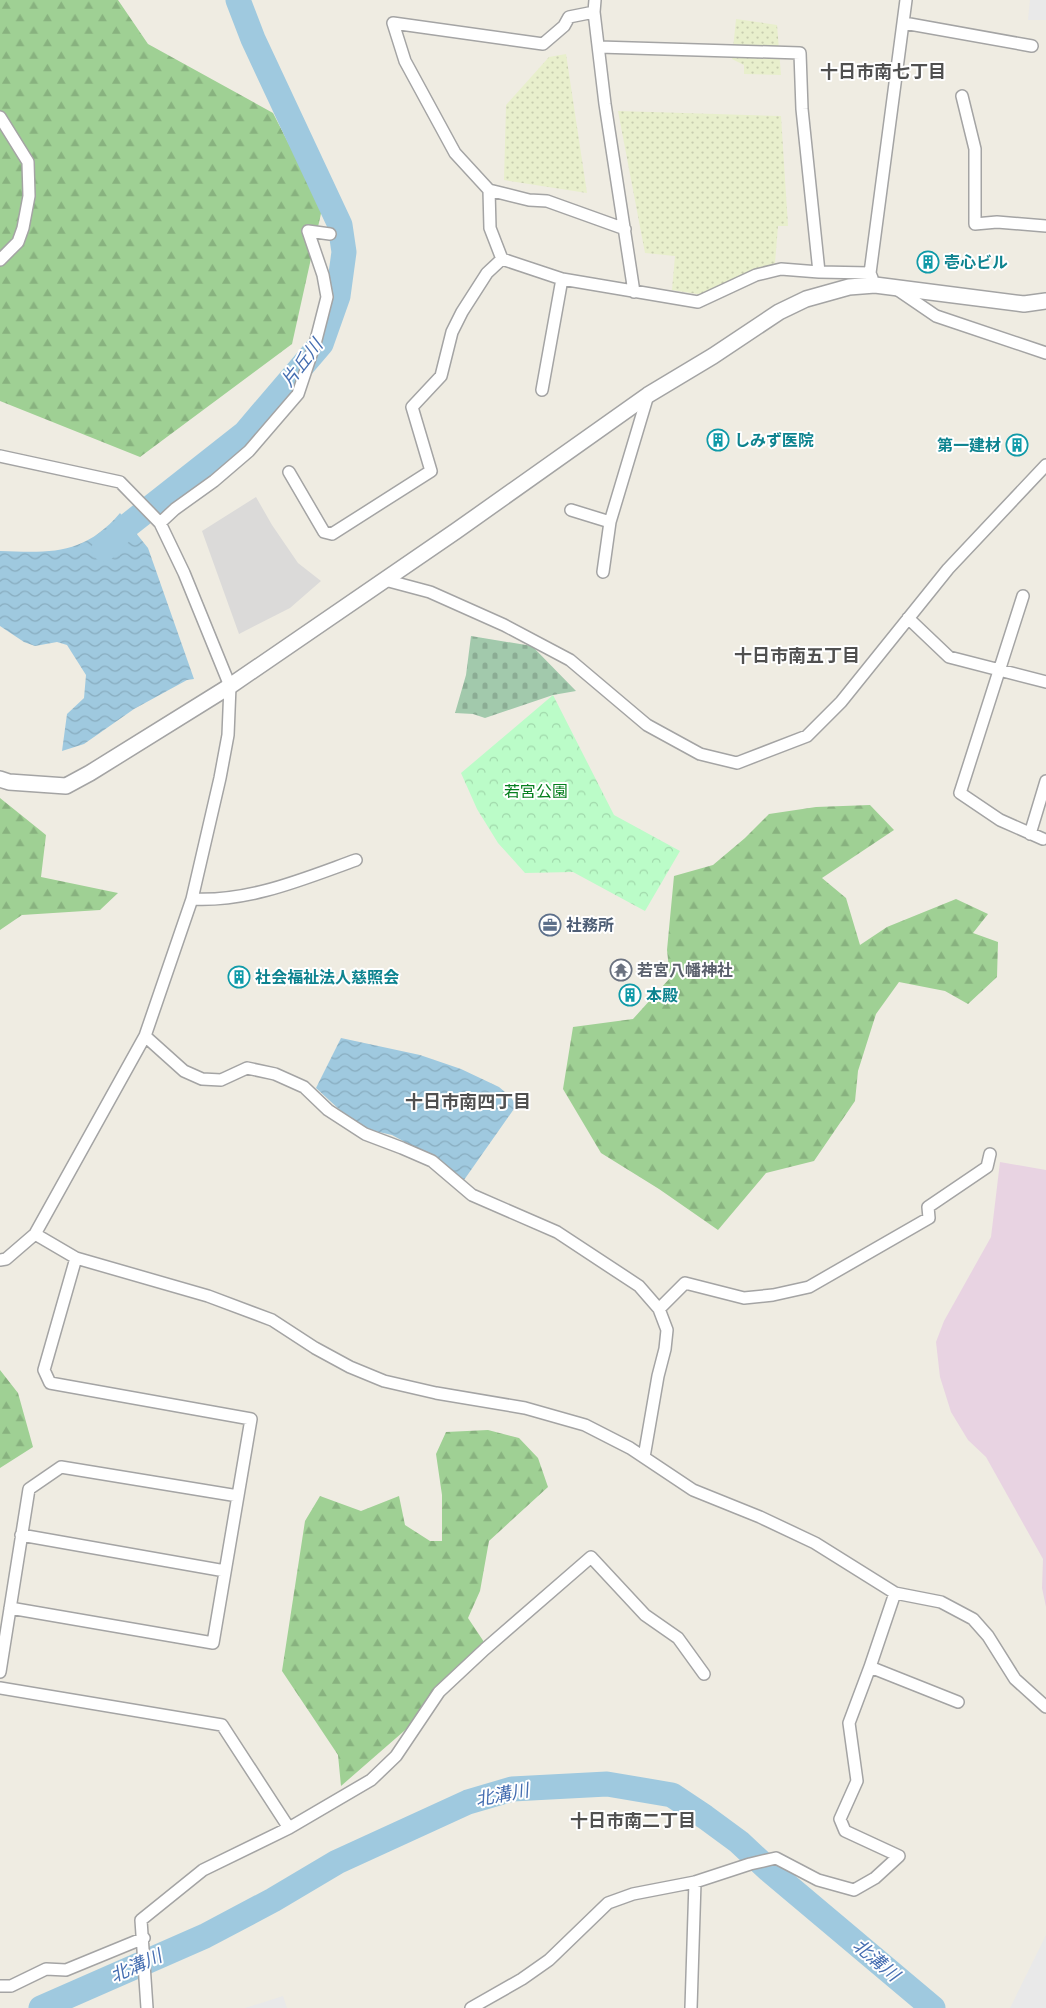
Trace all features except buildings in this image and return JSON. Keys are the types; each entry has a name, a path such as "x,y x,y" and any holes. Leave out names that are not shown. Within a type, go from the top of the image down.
{"street":[{"path":"872,279 906,0"},
{"path":"625,229 547,201 529,200 489,190 455,153 405,60 393,24 543,44 564,26 569,17 594,6 605,104 625,229 634,292"},
{"path":"904,23 1032,46"},
{"path":"599,46 800,53 802,109 819,272"},
{"path":"962,96 975,149 975,224 997,222 1046,226"},
{"path":"0,117 28,162 29,196 24,228 18,242 0,260"},
{"path":"489,190 490,228 502,259"},
{"path":"160,523 249,451 298,394 316,340 326,297 323,274 308,232 330,234"},
{"path":"502,259 562,279 698,302 756,275 782,269 872,279 891,286 1024,304 1046,301"},
{"path":"289,472 324,532 332,534 431,471 412,407 441,376 452,332 462,312 487,273 502,259"},
{"path":"542,390 562,279"},
{"path":"0,779 9,782 66,786 139,744 230,686 648,396 779,312 806,299 872,279"},
{"path":"891,286 936,316 1046,352"},
{"path":"603,572 610,522 648,396"},
{"path":"0,456 120,482 160,523 184,574 230,686 228,735 192,899 145,1036 35,1234 6,1259 0,1260"},
{"path":"385,580 430,592 512,630 570,660 647,725 700,754 737,763 807,736 841,702 948,570 1046,465"},
{"path":"571,510 610,522"},
{"path":"1023,596 998,669 960,793 1000,820 1043,839"},
{"path":"908,618 949,657 1046,682"},
{"path":"1030,834 1046,781"},
{"path":"192,899 211,900 241,897 265,891 356,860"},
{"path":"145,1036 184,1071 202,1079 221,1080 247,1068 275,1074 304,1088 328,1110 365,1134 432,1161 472,1195 557,1232 638,1286 659,1309 667,1330 644,1457"},
{"path":"659,1309 685,1284 744,1298 773,1295 809,1287 929,1218 928,1207 987,1167 990,1154"},
{"path":"35,1234 76,1258 208,1296 272,1320 343,1364 384,1381 436,1393 525,1408 585,1425 644,1457 693,1490 760,1517 815,1543 895,1593 941,1602 973,1619 988,1636 1015,1679 1046,1707"},
{"path":"10,1608 213,1643 251,1419 50,1383 44,1370 76,1258"},
{"path":"0,1672 29,1489 61,1467 238,1496"},
{"path":"21,1535 225,1571"},
{"path":"147,2008 144,1938 141,1920 203,1870 289,1828 371,1780 396,1756 439,1692 591,1556 645,1615 678,1638 704,1674"},
{"path":"471,2008 522,1979 550,1960 608,1903 632,1894 695,1882 750,1864 776,1858 818,1880 854,1890 875,1878 899,1856 845,1831 840,1819 857,1781 849,1723 895,1593"},
{"path":"870,1667 958,1702"},
{"path":"0,1688 222,1725 289,1828"},
{"path":"690,2008 695,1882"},
{"path":"0,1986 11,1986 46,1969 66,1970 144,1938"}],"shaded area":[{"path":"1030,0 1046,0 1046,20 1028,20"},
{"path":"256,497 272,525 298,563 321,581 290,608 239,634 202,531"},
{"path":"1000,1162 1046,1170 1046,1607 1042,1588 1043,1559 986,1457 968,1440 951,1412 940,1377 936,1342 944,1321 991,1237"},
{"path":"1046,1935 1046,2008 1010,2008"},
{"path":"283,1996 287,2008 245,2008"}],"green space":[{"path":"0,0 118,0 148,44 273,113 322,209 292,344 140,457 0,401"},
{"path":"736,19 777,25 781,75 744,74 744,65 732,59"},
{"path":"566,54 587,193 504,180 506,105 549,57"},
{"path":"618,111 781,116 788,226 778,226 775,263 755,270 711,293 697,294 672,290 675,256 645,253"},
{"path":"471,636 532,646 576,691 553,695 485,718 473,714 455,713 466,675"},
{"name":"若宮公園","path":"553,695 614,815 680,851 645,911 573,872 525,873 498,843 477,809 461,773"},
{"path":"0,798 46,835 41,877 118,893 100,910 22,915 0,930"},
{"path":"870,805 894,830 822,878 846,898 860,945 887,927 956,899 988,914 973,933 998,942 997,977 968,1004 945,991 899,982 876,1014 858,1071 855,1101 814,1161 766,1173 718,1230 659,1189 601,1153 563,1089 573,1027 633,1019 670,978 667,950 674,876 713,865 745,838 769,814 816,807"},
{"path":"0,1370 18,1393 33,1447 0,1468"},
{"path":"488,1430 519,1438 538,1458 548,1487 489,1541 480,1591 468,1618 484,1642 411,1725 341,1786 338,1755 282,1671 305,1521 320,1496 361,1511 399,1496 405,1525 430,1541 442,1541 442,1495 436,1454 446,1432"}],"water":[{"path":"120,513 148,548 194,679 187,680 134,709 84,744 62,751 67,714 84,698 86,675 67,645 57,642 35,646 24,642 0,626 0,551 51,551 80,544 107,527"},
{"path":"341,1038 420,1055 461,1069 499,1087 511,1097 516,1106 464,1180 434,1158 392,1135 370,1130 342,1112 316,1088"}],"waterway":[{"name":"片丘川","path":"104,549 127,526 245,433 321,344 338,296 344,252 340,225 253,39 238,0"},
{"name":"北溝川","path":"41,2008 205,1936 273,1900 337,1862 468,1802 512,1789 607,1784 672,1795 705,1817 739,1842 769,1870 933,2008"}],"place":[{"name":"壱心ビル","path":"928,262"},
{"name":"しみず医院","path":"718,440"},
{"name":"第一建材","path":"1017,445"},
{"name":"社務所","path":"550,925"},
{"name":"若宮八幡神社","path":"621,970"},
{"name":"社会福祉法人慈照会","path":"239,977"},
{"name":"本殿","path":"630,995"}],"district":[{"name":"十日市南七丁目","path":"883,72"},
{"name":"十日市南五丁目","path":"797,656"},
{"name":"十日市南四丁目","path":"468,1102"},
{"name":"十日市南二丁目","path":"633,1821"}]}
